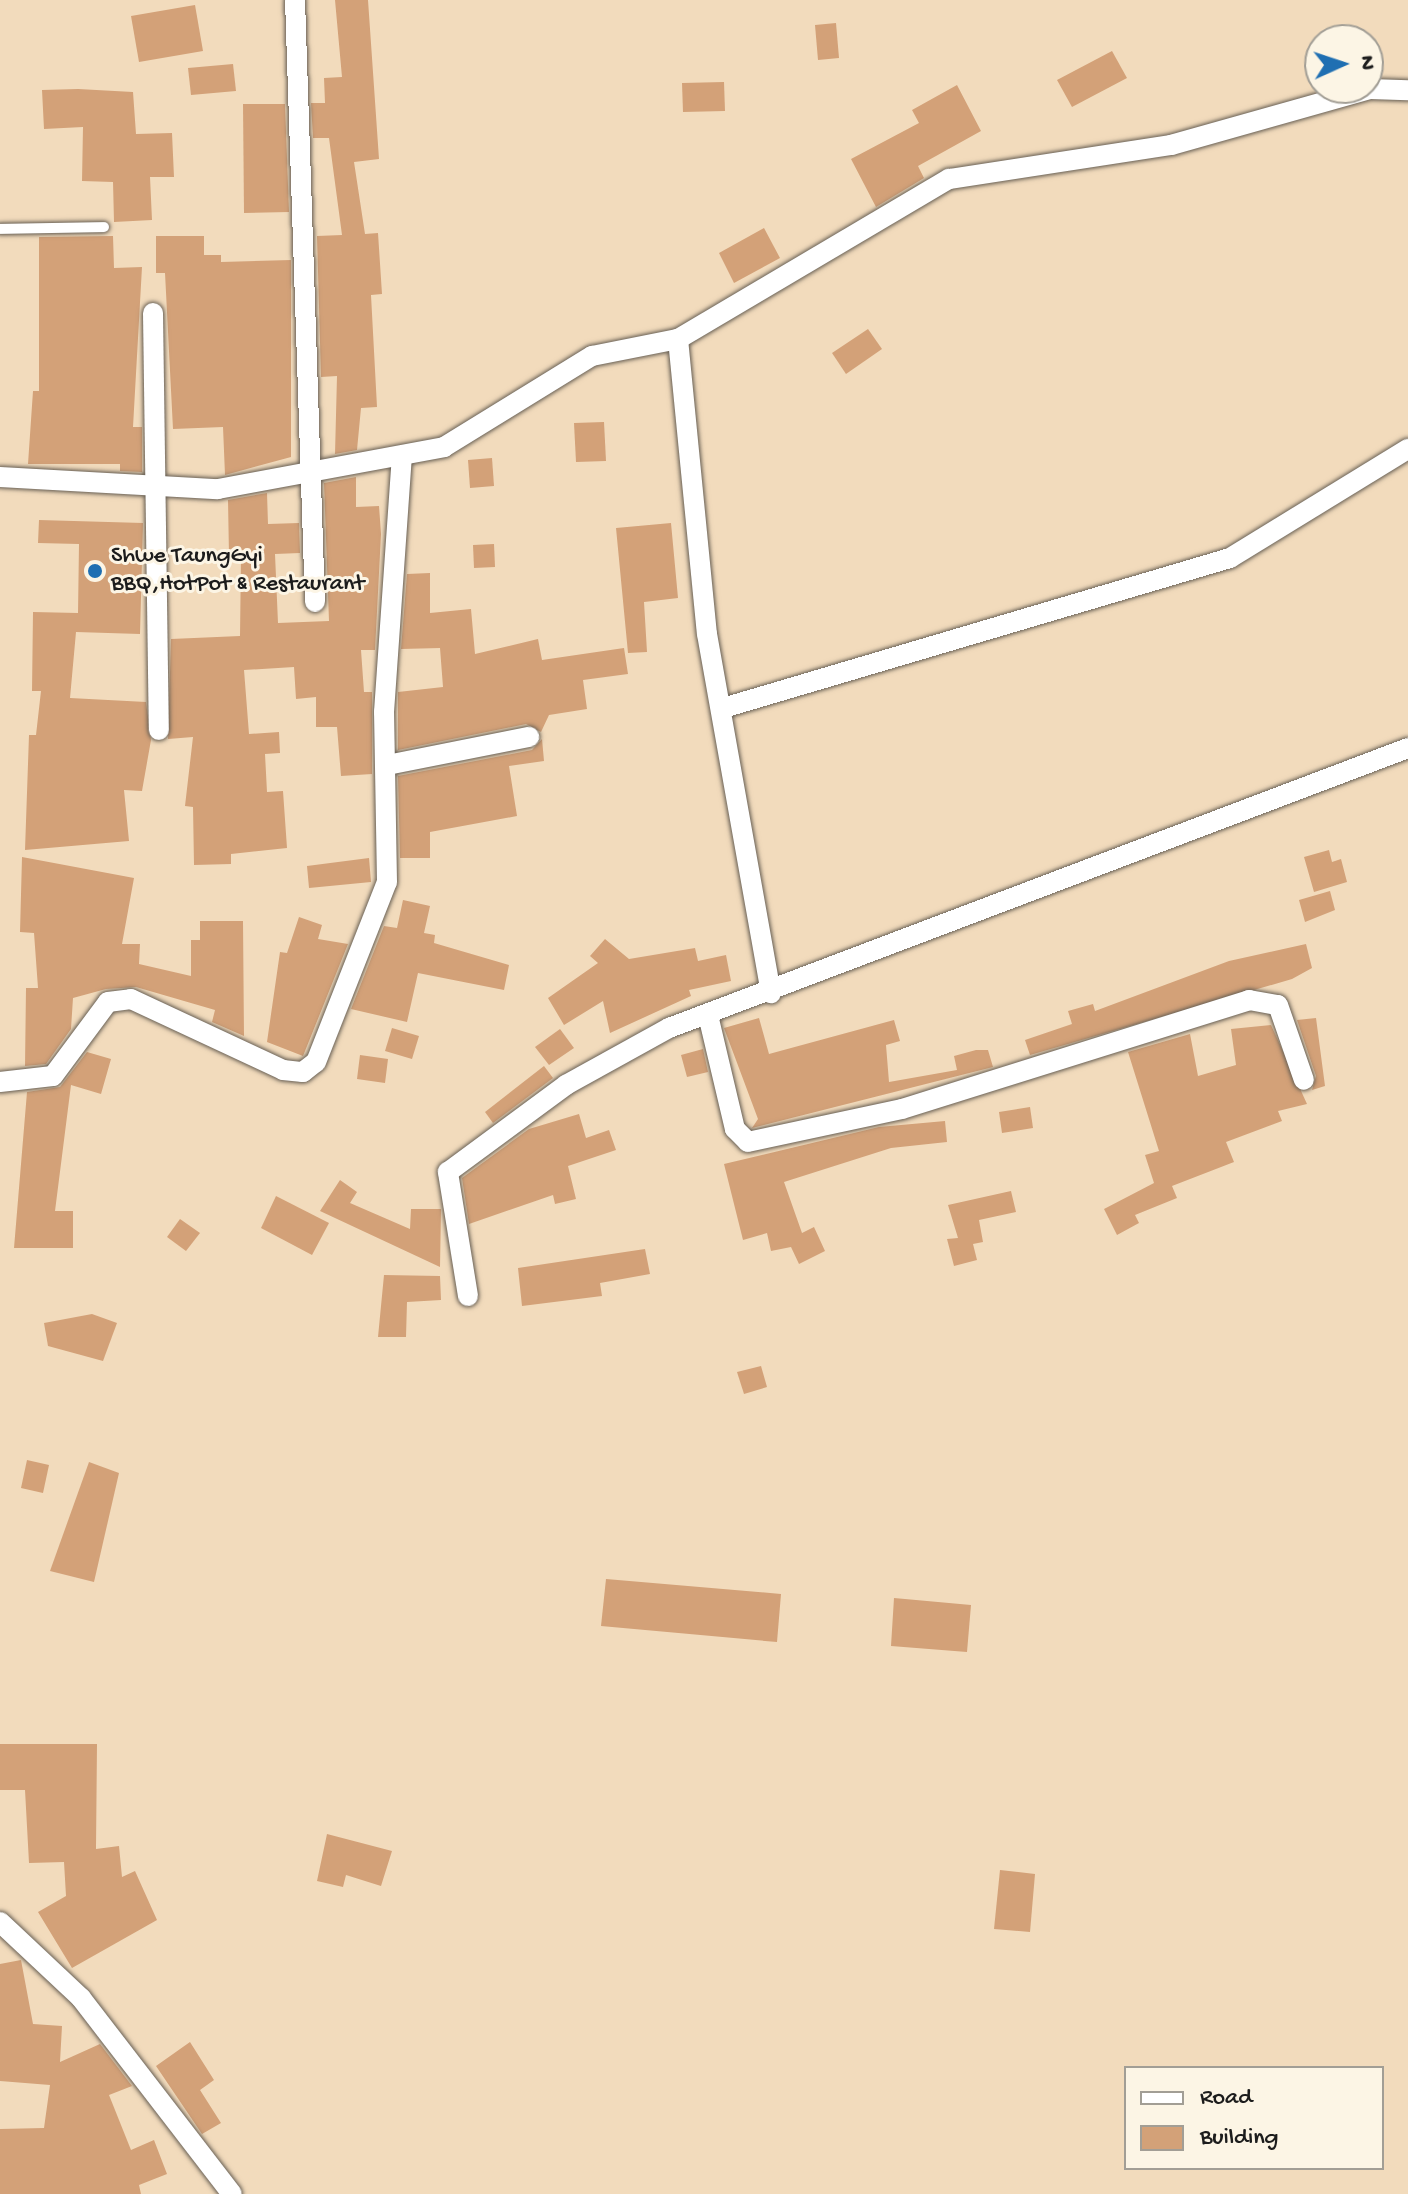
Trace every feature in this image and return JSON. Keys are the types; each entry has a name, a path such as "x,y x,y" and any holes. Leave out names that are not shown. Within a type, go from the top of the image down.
{"street":[{"path":"295,0 308,472 315,602"},
{"path":"0,477 157,489 218,489 444,447 507,414 592,356 678,339 949,179 1171,145 1370,89 1408,90"},
{"path":"153,313 159,730"},
{"path":"678,339 707,634 723,708 771,993"},
{"path":"723,708 1230,558 1408,449"},
{"path":"0,1082 53,1076 88,1022 108,1002 131,999 283,1070 303,1072 316,1062 387,882 381,794 387,765 384,712 402,457"},
{"path":"387,765 529,737"},
{"path":"468,1296 448,1172 566,1085 708,1015 1408,748"},
{"path":"708,1015 735,1129 748,1142 902,1109 1249,1000 1278,1005 1304,1080"},
{"path":"0,1922 81,1998 232,2194"}],"lane":[{"path":"0,229 104,227"}],"building":[{"path":"335,0 368,0 379,159 354,162 365,234 378,233 382,294 371,295 377,407 361,408 357,450 335,454 337,376 321,377 317,236 342,235 329,138 313,138 311,103 325,103 324,78 342,77"},
{"path":"195,5 203,51 139,62 131,16"},
{"path":"836,23 839,58 818,60 815,25"},
{"path":"1112,51 1127,78 1072,107 1057,80"},
{"path":"233,64 236,91 191,95 188,68"},
{"path":"724,82 725,111 683,112 682,83"},
{"path":"957,85 981,131 918,166 924,178 876,207 851,159 919,123 912,110"},
{"path":"42,90 133,92 136,134 172,133 174,177 150,177 152,220 114,222 113,182 82,181 83,127 44,129"},
{"path":"243,104 285,104 289,212 244,213"},
{"path":"764,228 780,258 734,283 719,253"},
{"path":"113,236 114,268 142,267 133,427 142,427 142,472 120,471 120,464 28,464 33,391 39,391 39,237"},
{"path":"156,236 204,236 204,255 221,255 221,262 291,260 291,457 225,475 223,427 173,429 165,273 156,273"},
{"path":"868,329 882,349 846,374 832,353"},
{"path":"604,422 606,461 576,462 574,423"},
{"path":"492,458 494,486 470,488 468,460"},
{"path":"356,477 356,507 379,506 381,534 375,650 361,650 364,692 372,692 372,774 341,776 337,727 316,727 316,697 296,699 294,667 244,670 249,734 279,732 280,753 265,754 267,792 283,791 287,848 231,854 231,864 194,865 193,807 185,806 193,737 168,739 171,639 240,636 241,555 229,556 228,500 267,493 268,524 299,523 300,553 275,554 278,623 329,621 324,483"},
{"path":"39,520 143,523 140,634 76,632 70,698 146,702 151,740 142,791 124,790 129,841 25,850 29,735 36,735 41,691 32,691 33,612 78,613 79,544 38,543"},
{"path":"671,523 678,598 644,602 647,652 628,653 616,528"},
{"path":"494,544 495,567 474,568 473,545"},
{"path":"430,573 430,613 471,609 475,654 538,639 542,660 624,648 628,674 583,680 587,709 549,715 541,732 526,724 398,750 398,692 443,687 440,648 401,649 407,574"},
{"path":"542,739 544,761 509,766 517,816 430,832 430,858 400,858 398,776 532,750"},
{"path":"1329,850 1332,862 1341,859 1347,882 1314,892 1304,857"},
{"path":"22,857 134,878 122,944 140,944 139,964 191,976 191,940 200,940 200,921 243,921 244,1036 212,1022 215,1010 136,987 106,989 73,998 71,1029 46,1064 25,1066 26,988 38,988 34,933 20,932"},
{"path":"369,858 371,882 309,888 307,866"},
{"path":"1330,891 1335,910 1305,922 1299,900"},
{"path":"403,900 430,906 424,933 435,935 434,943 509,965 504,990 418,973 407,1022 351,1009 384,926 397,928"},
{"path":"299,917 322,925 318,939 348,944 303,1056 267,1042 280,952 287,953"},
{"path":"605,939 629,959 695,948 698,961 726,955 731,981 689,990 691,996 610,1033 603,1001 564,1025 548,998 598,963 590,956"},
{"path":"1306,944 1312,968 1292,979 1030,1055 1025,1040 1072,1024 1068,1011 1093,1004 1095,1011 1229,961"},
{"path":"759,1018 769,1054 894,1020 900,1041 886,1045 889,1082 957,1070 954,1056 976,1050 988,1050 993,1067 752,1128 758,1119 724,1028"},
{"path":"1316,1018 1325,1086 1312,1090 1316,1076 1297,1020"},
{"path":"1271,1025 1307,1104 1278,1111 1282,1121 1226,1142 1234,1162 1172,1186 1177,1198 1135,1215 1139,1223 1117,1235 1104,1209 1154,1183 1145,1155 1159,1151 1128,1052 1190,1034 1198,1076 1236,1065 1231,1029"},
{"path":"392,1028 419,1036 412,1059 385,1051"},
{"path":"560,1029 574,1048 549,1065 535,1047"},
{"path":"703,1049 708,1072 687,1077 681,1055"},
{"path":"87,1052 111,1059 101,1094 71,1085 55,1211 73,1211 73,1248 14,1248 27,1092 60,1087"},
{"path":"360,1055 388,1059 385,1083 357,1079"},
{"path":"544,1066 553,1078 493,1123 485,1112"},
{"path":"1030,1107 1033,1128 1002,1133 999,1112"},
{"path":"579,1114 586,1138 609,1130 616,1150 568,1166 576,1199 555,1204 553,1195 469,1224 462,1178 529,1129"},
{"path":"945,1121 947,1142 891,1148 784,1182 802,1233 814,1227 825,1251 799,1264 791,1247 771,1251 767,1233 743,1240 724,1164 879,1127"},
{"path":"340,1180 357,1192 350,1203 410,1229 411,1209 441,1209 440,1267 320,1211"},
{"path":"1011,1191 1016,1212 979,1220 983,1242 973,1244 977,1260 954,1266 947,1239 958,1238 948,1205"},
{"path":"276,1196 329,1223 312,1255 261,1228"},
{"path":"180,1219 200,1233 186,1251 167,1237"},
{"path":"645,1249 650,1274 600,1283 602,1296 522,1306 518,1268"},
{"path":"384,1275 440,1276 441,1300 407,1302 406,1337 378,1337"},
{"path":"92,1314 117,1323 103,1361 48,1346 44,1323"},
{"path":"761,1366 767,1387 744,1394 737,1372"},
{"path":"27,1460 49,1465 43,1493 21,1488"},
{"path":"89,1462 119,1473 94,1582 50,1571"},
{"path":"606,1579 781,1594 777,1642 601,1626"},
{"path":"894,1598 971,1605 967,1652 891,1646"},
{"path":"0,1744 97,1744 96,1849 119,1846 122,1877 135,1871 157,1920 72,1968 38,1912 66,1896 64,1862 29,1863 25,1790 0,1790"},
{"path":"327,1834 392,1851 381,1886 346,1875 343,1887 317,1881"},
{"path":"1000,1870 1035,1874 1030,1932 994,1929"},
{"path":"21,1960 33,2024 62,2026 60,2062 100,2044 132,2086 109,2095 131,2150 154,2140 167,2174 139,2185 141,2194 0,2194 0,2129 44,2128 50,2085 0,2081 0,1964"},
{"path":"190,2042 214,2080 200,2090 221,2123 202,2134 156,2066"}],"place":[{"name":"Shwe TaungGyi BBQ,HotPot & Restaurant","path":"95,571"}]}
